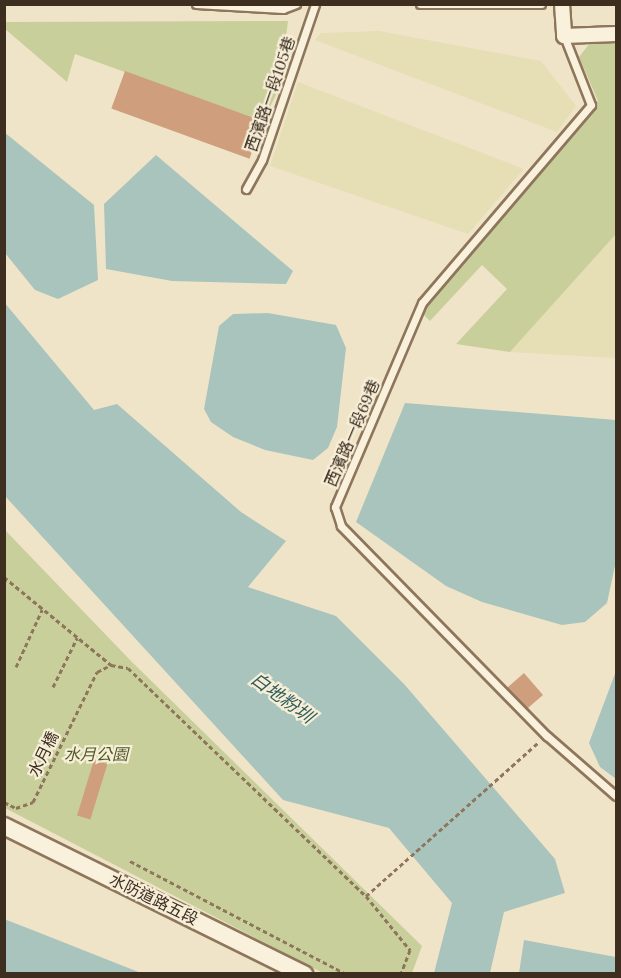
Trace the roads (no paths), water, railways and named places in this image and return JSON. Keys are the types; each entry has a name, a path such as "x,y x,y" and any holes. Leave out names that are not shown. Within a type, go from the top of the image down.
{"street":[{"path":"562,4 564,36 616,34"},
{"name":"水防道路五段","path":"4,826 303,974"}],"lane":[{"path":"196,4 283,9 296,4"},
{"name":"西濱路一段105巷","path":"246,189 262,160 315,4"},
{"path":"420,4 541,4"},
{"name":"西濱路一段69巷","path":"564,36 591,105 422,303 335,507 341,526 547,736 616,796"}],"water":[{"path":"4,132 94,205 98,280 58,299 35,290 5,253"},
{"path":"156,155 293,271 286,284 172,281 106,269 104,204"},
{"name":"白地粉圳","path":"4,302 94,410 117,404 241,512 286,541 248,587 336,616 404,684 555,859 565,893 504,912 490,973 434,973 452,903 389,828 283,800 5,496"},
{"path":"268,313 336,325 346,348 337,427 328,448 313,460 265,450 233,437 211,422 204,409 219,326 233,314"},
{"path":"405,403 616,420 616,561 607,603 585,622 562,625 482,602 446,586 356,522"},
{"path":"616,671 616,779 600,767 589,743"},
{"path":"4,919 35,931 141,973 5,973"},
{"path":"524,940 616,957 616,973 519,973"}],"park label":[{"name":"水月公園","path":"96,754"}]}
